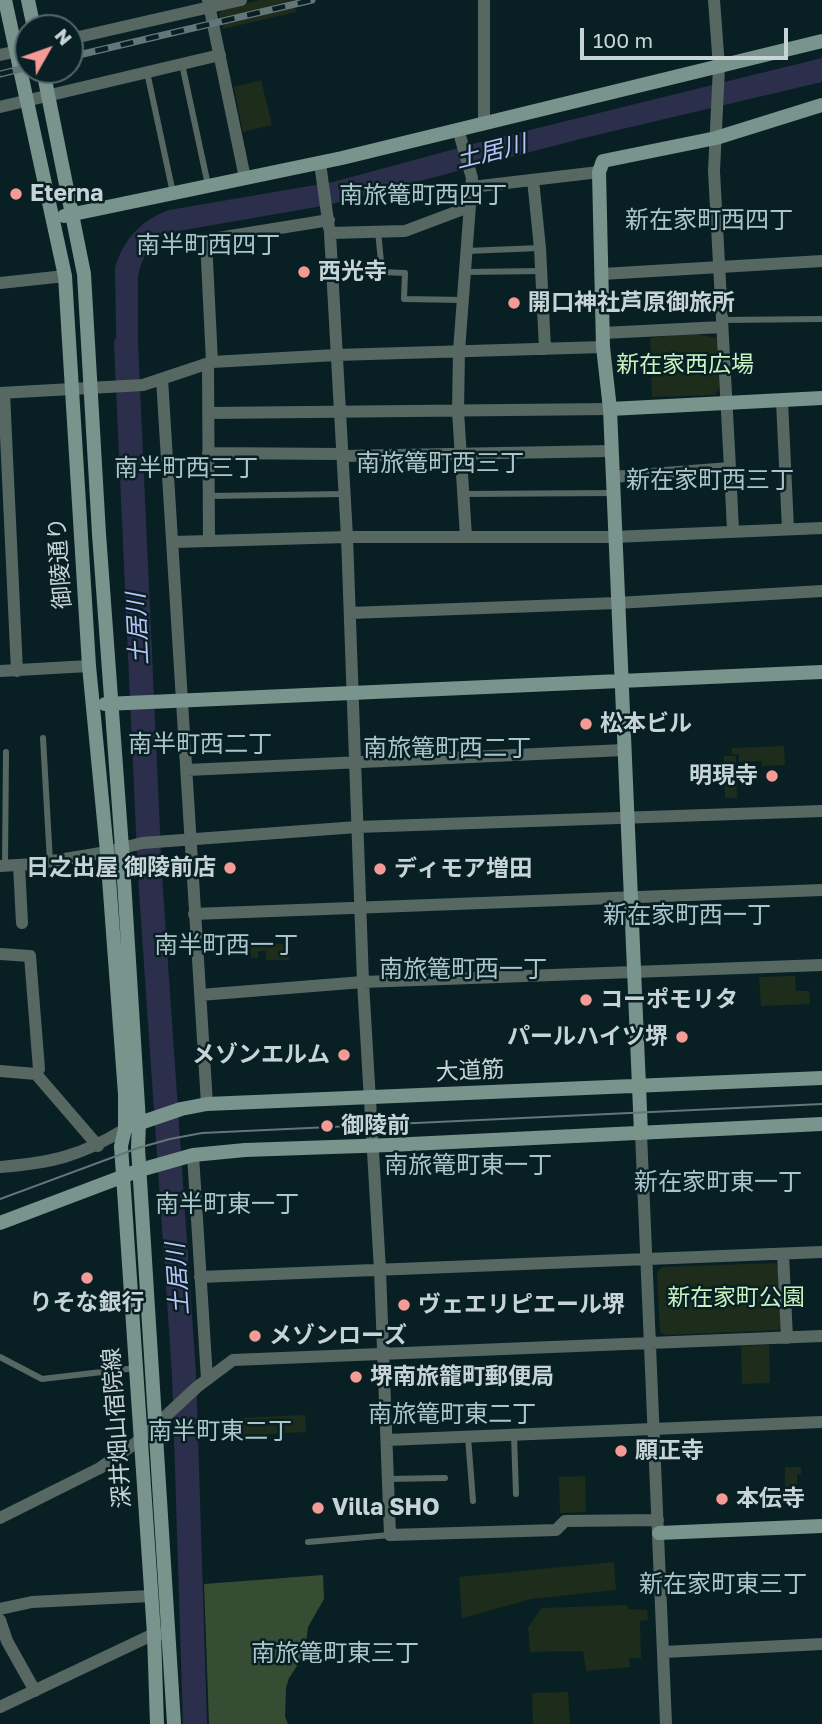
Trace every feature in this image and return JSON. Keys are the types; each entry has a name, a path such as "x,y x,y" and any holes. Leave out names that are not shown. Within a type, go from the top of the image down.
{"street":[{"name":"御陵通り","path":"5,0 14,26"},
{"path":"84,35 209,4 241,0"},
{"path":"484,0 484,123"},
{"path":"715,0 719,67 714,171 733,531"},
{"path":"209,4 245,178"},
{"path":"53,218 245,178 321,169 460,134 484,123 822,41"},
{"path":"0,107 219,55"},
{"name":"御陵通り","path":"25,84 65,276 89,666 107,852 125,1094 125,1129"},
{"name":"御陵通り","path":"46,84 84,274 139,1122 139,1170"},
{"path":"666,1724 610,409 603,340 599,172 603,161 716,138 822,105"},
{"path":"460,134 472,183 458,411 466,537"},
{"path":"321,169 329,222 345,494 363,982 374,1146 390,1535 556,1530 565,1521 658,1526 822,1526"},
{"path":"472,183 533,180 599,172"},
{"path":"533,180 540,248 545,349"},
{"path":"209,541 210,363 206,240 329,222 378,231 405,231 469,207"},
{"path":"601,274 822,261"},
{"path":"0,283 65,276"},
{"path":"17,671 2,393 143,385 210,363 336,355 545,349 722,324"},
{"path":"162,379 207,1104"},
{"path":"208,413 610,409 822,398"},
{"path":"782,401 788,529"},
{"path":"208,453 460,455 611,451"},
{"path":"612,477 730,468"},
{"path":"174,542 347,537 614,537 822,528"},
{"path":"350,612 617,603 822,592"},
{"path":"0,671 89,666"},
{"path":"93,704 822,672"},
{"path":"187,770 624,750"},
{"path":"2,866 50,862 142,843 357,827 822,811"},
{"path":"19,865 22,923"},
{"path":"194,914 822,890"},
{"path":"0,954 30,956 39,1069 36,1074"},
{"path":"200,995 363,982 822,965"},
{"path":"0,1071 36,1074 98,1146"},
{"name":"大道筋","path":"125,1129 181,1109 207,1104 822,1078"},
{"path":"0,1223 139,1170 189,1156 245,1150 822,1124"},
{"path":"0,1167 44,1163 98,1146 125,1129"},
{"name":"深井畑山宿院線","path":"125,1129 121,1146 150,1596 161,1634 174,1724"},
{"path":"189,1156 200,1277 202,1383"},
{"name":"深井畑山宿院線","path":"139,1170 157,1424 161,1634 157,1724"},
{"path":"200,1277 822,1252"},
{"path":"783,1254 787,1338"},
{"path":"0,1518 100,1468 141,1440 202,1383 233,1360 822,1336"},
{"path":"387,1440 822,1422"},
{"path":"0,1609 32,1602 150,1596"},
{"path":"0,1620 7,1640 35,1691"},
{"path":"0,1707 161,1634"},
{"path":"663,1652 822,1644"}],"lane":[{"path":"182,64 208,185"},
{"path":"147,72 173,192"},
{"path":"378,231 382,272 405,273 404,299 463,300"},
{"path":"466,251 540,248"},
{"path":"465,272 541,271"},
{"path":"722,324 822,319"},
{"path":"463,494 613,493"},
{"path":"208,496 345,494"},
{"path":"43,738 50,862"},
{"path":"2,866 6,752"},
{"path":"0,1357 42,1379 136,1368"},
{"path":"514,1435 516,1494"},
{"path":"468,1437 473,1501"},
{"path":"388,1479 445,1478"},
{"path":"308,1542 390,1535"}],"green space":[{"path":"260,0 293,0 296,12 223,29 219,14 222,9"},
{"path":"261,80 272,125 243,132 234,87"},
{"name":"新在家西広場","path":"689,333 718,338 719,388 715,395 652,397 650,338"},
{"path":"784,746 785,765 762,766 762,761 739,762 739,754 732,754 732,748"},
{"path":"724,756 736,756 737,798 725,798"},
{"path":"251,942 283,944 283,951 288,951 289,960 266,960 266,951 258,951 258,958 251,958"},
{"path":"795,976 796,991 809,991 810,1004 761,1006 759,977"},
{"name":"新在家町公園","path":"775,1263 779,1267 782,1326 778,1330 664,1335 660,1332 657,1272 662,1267"},
{"path":"769,1345 770,1383 742,1384 741,1346"},
{"path":"305,1415 306,1432 266,1434 265,1438 241,1439 240,1418"},
{"path":"785,1467 801,1467 801,1474 797,1474 795,1504 785,1504"},
{"path":"585,1476 586,1512 560,1513 559,1477"},
{"path":"614,1562 616,1590 531,1599 462,1618 459,1577"},
{"path":"323,1575 324,1599 308,1627 305,1650 286,1688 285,1717 288,1724 209,1724 204,1584"},
{"path":"627,1605 628,1609 647,1610 648,1620 640,1621 641,1658 629,1658 630,1667 586,1671 583,1651 530,1652 528,1627 542,1608"},
{"path":"568,1692 570,1724 533,1724 532,1693"}],"water":[{"path":"822,58 822,82 584,138 328,205 167,233 148,251 138,276 138,376 117,378 115,268 134,232 159,214 169,210 333,182 473,144"}],"waterway":[{"name":"土居川","path":"126,344 150,876 184,1374 195,1724"}],"tram line":[{"path":"0,1199 138,1148 202,1133 822,1104"}],"railway":[{"path":"84,54 312,0"},
{"path":"0,74 14,70"}],"place":[{"name":"Eterna","path":"16,194"},
{"name":"西光寺","path":"304,272"},
{"name":"開口神社芦原御旅所","path":"514,303"},
{"name":"松本ビル","path":"586,724"},
{"name":"明現寺","path":"772,776"},
{"name":"日之出屋 御陵前店","path":"230,868"},
{"name":"ディモア増田","path":"380,869"},
{"name":"コーポモリタ","path":"586,1000"},
{"name":"パールハイツ堺","path":"682,1037"},
{"name":"メゾンエルム","path":"344,1055"},
{"name":"御陵前","path":"327,1126"},
{"name":"りそな銀行","path":"87,1278"},
{"name":"ヴェエリピエール堺","path":"404,1305"},
{"name":"メゾンローズ","path":"255,1336"},
{"name":"堺南旅籠町郵便局","path":"356,1377"},
{"name":"願正寺","path":"621,1451"},
{"name":"本伝寺","path":"722,1499"},
{"name":"Villa SHO","path":"318,1508"}],"district":[{"name":"南旅篭町西四丁","path":"423,195"},
{"name":"新在家町西四丁","path":"709,220"},
{"name":"南半町西四丁","path":"208,245"},
{"name":"南旅篭町西三丁","path":"440,463"},
{"name":"南半町西三丁","path":"186,468"},
{"name":"新在家町西三丁","path":"710,480"},
{"name":"南半町西二丁","path":"200,744"},
{"name":"南旅篭町西二丁","path":"447,748"},
{"name":"新在家町西一丁","path":"687,915"},
{"name":"南半町西一丁","path":"226,945"},
{"name":"南旅篭町西一丁","path":"463,969"},
{"name":"南旅篭町東一丁","path":"468,1165"},
{"name":"新在家町東一丁","path":"718,1182"},
{"name":"南半町東一丁","path":"227,1204"},
{"name":"南旅篭町東二丁","path":"452,1414"},
{"name":"南半町東二丁","path":"220,1431"},
{"name":"新在家町東三丁","path":"723,1584"},
{"name":"南旅篭町東三丁","path":"335,1653"}]}
